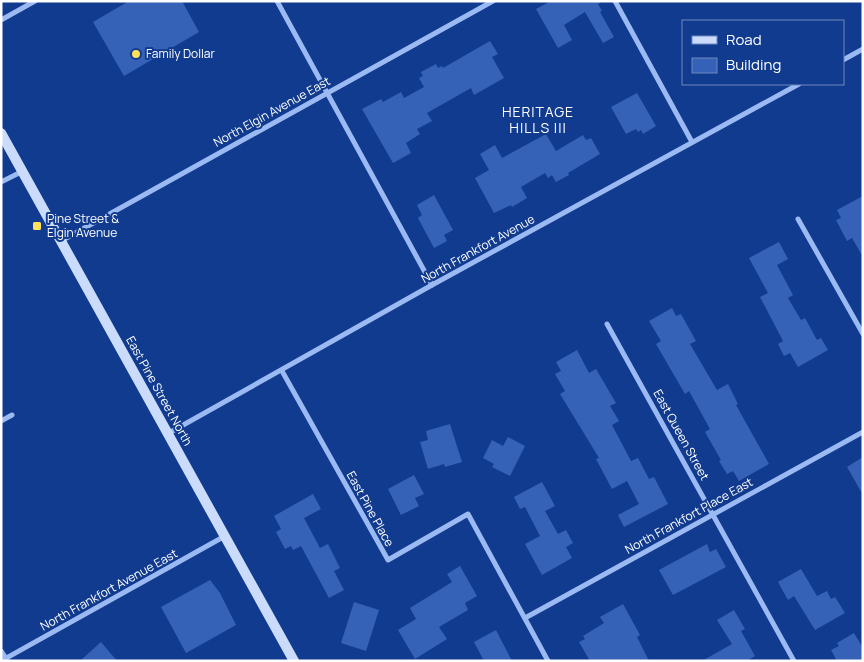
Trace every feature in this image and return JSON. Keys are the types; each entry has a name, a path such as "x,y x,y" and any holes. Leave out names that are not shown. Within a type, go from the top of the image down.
{"main road":[{"name":"East Pine Street North","path":"1,133 294,661"}],"street":[{"path":"1,20 34,1"},
{"path":"277,1 432,285"},
{"name":"North Elgin Avenue East","path":"62,241 326,92 493,1"},
{"path":"615,1 692,142"},
{"path":"844,59 863,49"},
{"name":"North Frankfort Avenue","path":"169,434 432,285 797,85"},
{"path":"1,182 23,171"},
{"path":"798,219 863,334"},
{"name":"East Queen Street","path":"607,324 794,661"},
{"name":"East Pine Place","path":"282,371 388,560 468,514 548,661"},
{"path":"1,421 12,415"},
{"name":"North Frankfort Place East","path":"525,618 863,432"},
{"name":"North Frankfort Avenue East","path":"5,660 225,536"},
{"path":"1,651 5,660"}],"building":[{"name":"Family Dollar","path":"129,1 182,1 199,32 124,76 93,22"},
{"path":"551,1 603,1 598,4 602,11 600,12 614,37 603,43 585,12 564,25 572,40 558,48 536,9"},
{"path":"490,41 498,54 492,57 504,78 474,95 471,88 427,113 432,121 417,129 420,134 406,143 411,153 393,163 362,109 381,99 383,102 401,92 404,98 424,87 419,78 423,76 421,72 436,64 438,68 442,66 443,68"},
{"path":"637,93 656,126 643,134 641,130 638,132 636,129 626,134 611,107"},
{"path":"546,134 556,151 583,135 586,140 591,138 600,154 556,182 552,175 548,178 545,173 521,187 527,198 512,207 511,205 494,213 475,178 489,170 480,154 495,145 502,158"},
{"path":"434,195 453,230 444,235 447,241 434,248 418,218 422,215 417,205"},
{"path":"863,196 863,257 852,238 847,241 836,220 841,218 837,210"},
{"path":"779,242 788,259 777,265 793,295 788,298 801,320 805,318 817,340 821,338 828,350 798,367 790,353 784,356 778,344 783,341 760,297 768,293 749,258"},
{"path":"672,308 676,316 681,314 696,341 690,344 717,390 728,384 738,404 736,405 769,464 739,481 733,471 727,474 719,461 721,460 705,432 710,429 689,391 685,394 656,344 661,341 649,321"},
{"path":"577,350 589,373 596,369 616,403 610,406 619,421 612,425 631,461 638,458 649,479 654,477 668,504 624,527 618,515 639,504 627,481 612,489 596,459 599,458 560,394 565,391 555,374 561,371 556,362"},
{"path":"450,424 462,462 445,467 444,464 428,469 420,442 428,440 426,431"},
{"path":"508,437 525,446 510,476 492,467 494,464 483,458 492,440 503,446"},
{"path":"863,457 863,495 847,467"},
{"path":"414,475 424,494 415,498 419,506 401,515 388,489"},
{"path":"542,482 555,506 545,511 558,534 566,530 573,543 566,547 572,558 542,575 525,544 540,536 525,507 520,509 514,497"},
{"path":"313,494 321,509 304,518 320,548 328,544 340,568 334,571 344,590 329,598 301,546 293,550 291,546 285,549 276,532 281,529 274,516"},
{"path":"707,544 710,552 716,549 726,567 673,595 659,570"},
{"path":"460,566 477,596 465,603 468,610 439,627 447,639 415,659 398,630 416,619 410,608 452,582 447,574"},
{"path":"801,569 817,596 827,591 831,599 835,597 845,613 815,630 794,596 788,600 778,582"},
{"path":"210,580 220,593 236,625 186,653 161,607"},
{"path":"354,602 379,610 366,651 341,643"},
{"path":"623,604 640,635 637,637 649,661 590,661 579,642 585,639 583,636 604,623 600,617"},
{"path":"734,610 745,629 741,631 755,656 747,661 702,661 732,644 717,620"},
{"path":"496,630 512,661 484,661 474,642"},
{"path":"854,633 863,648 863,661 837,661 831,650 839,646 837,643"},
{"path":"101,642 117,661 80,661"}],"place":[{"name":"Family Dollar","path":"136,54"},
{"name":"Pine Street & Elgin Avenue","path":"37,226"}],"district":[{"name":"HERITAGE HILLS III","path":"538,120"}]}
